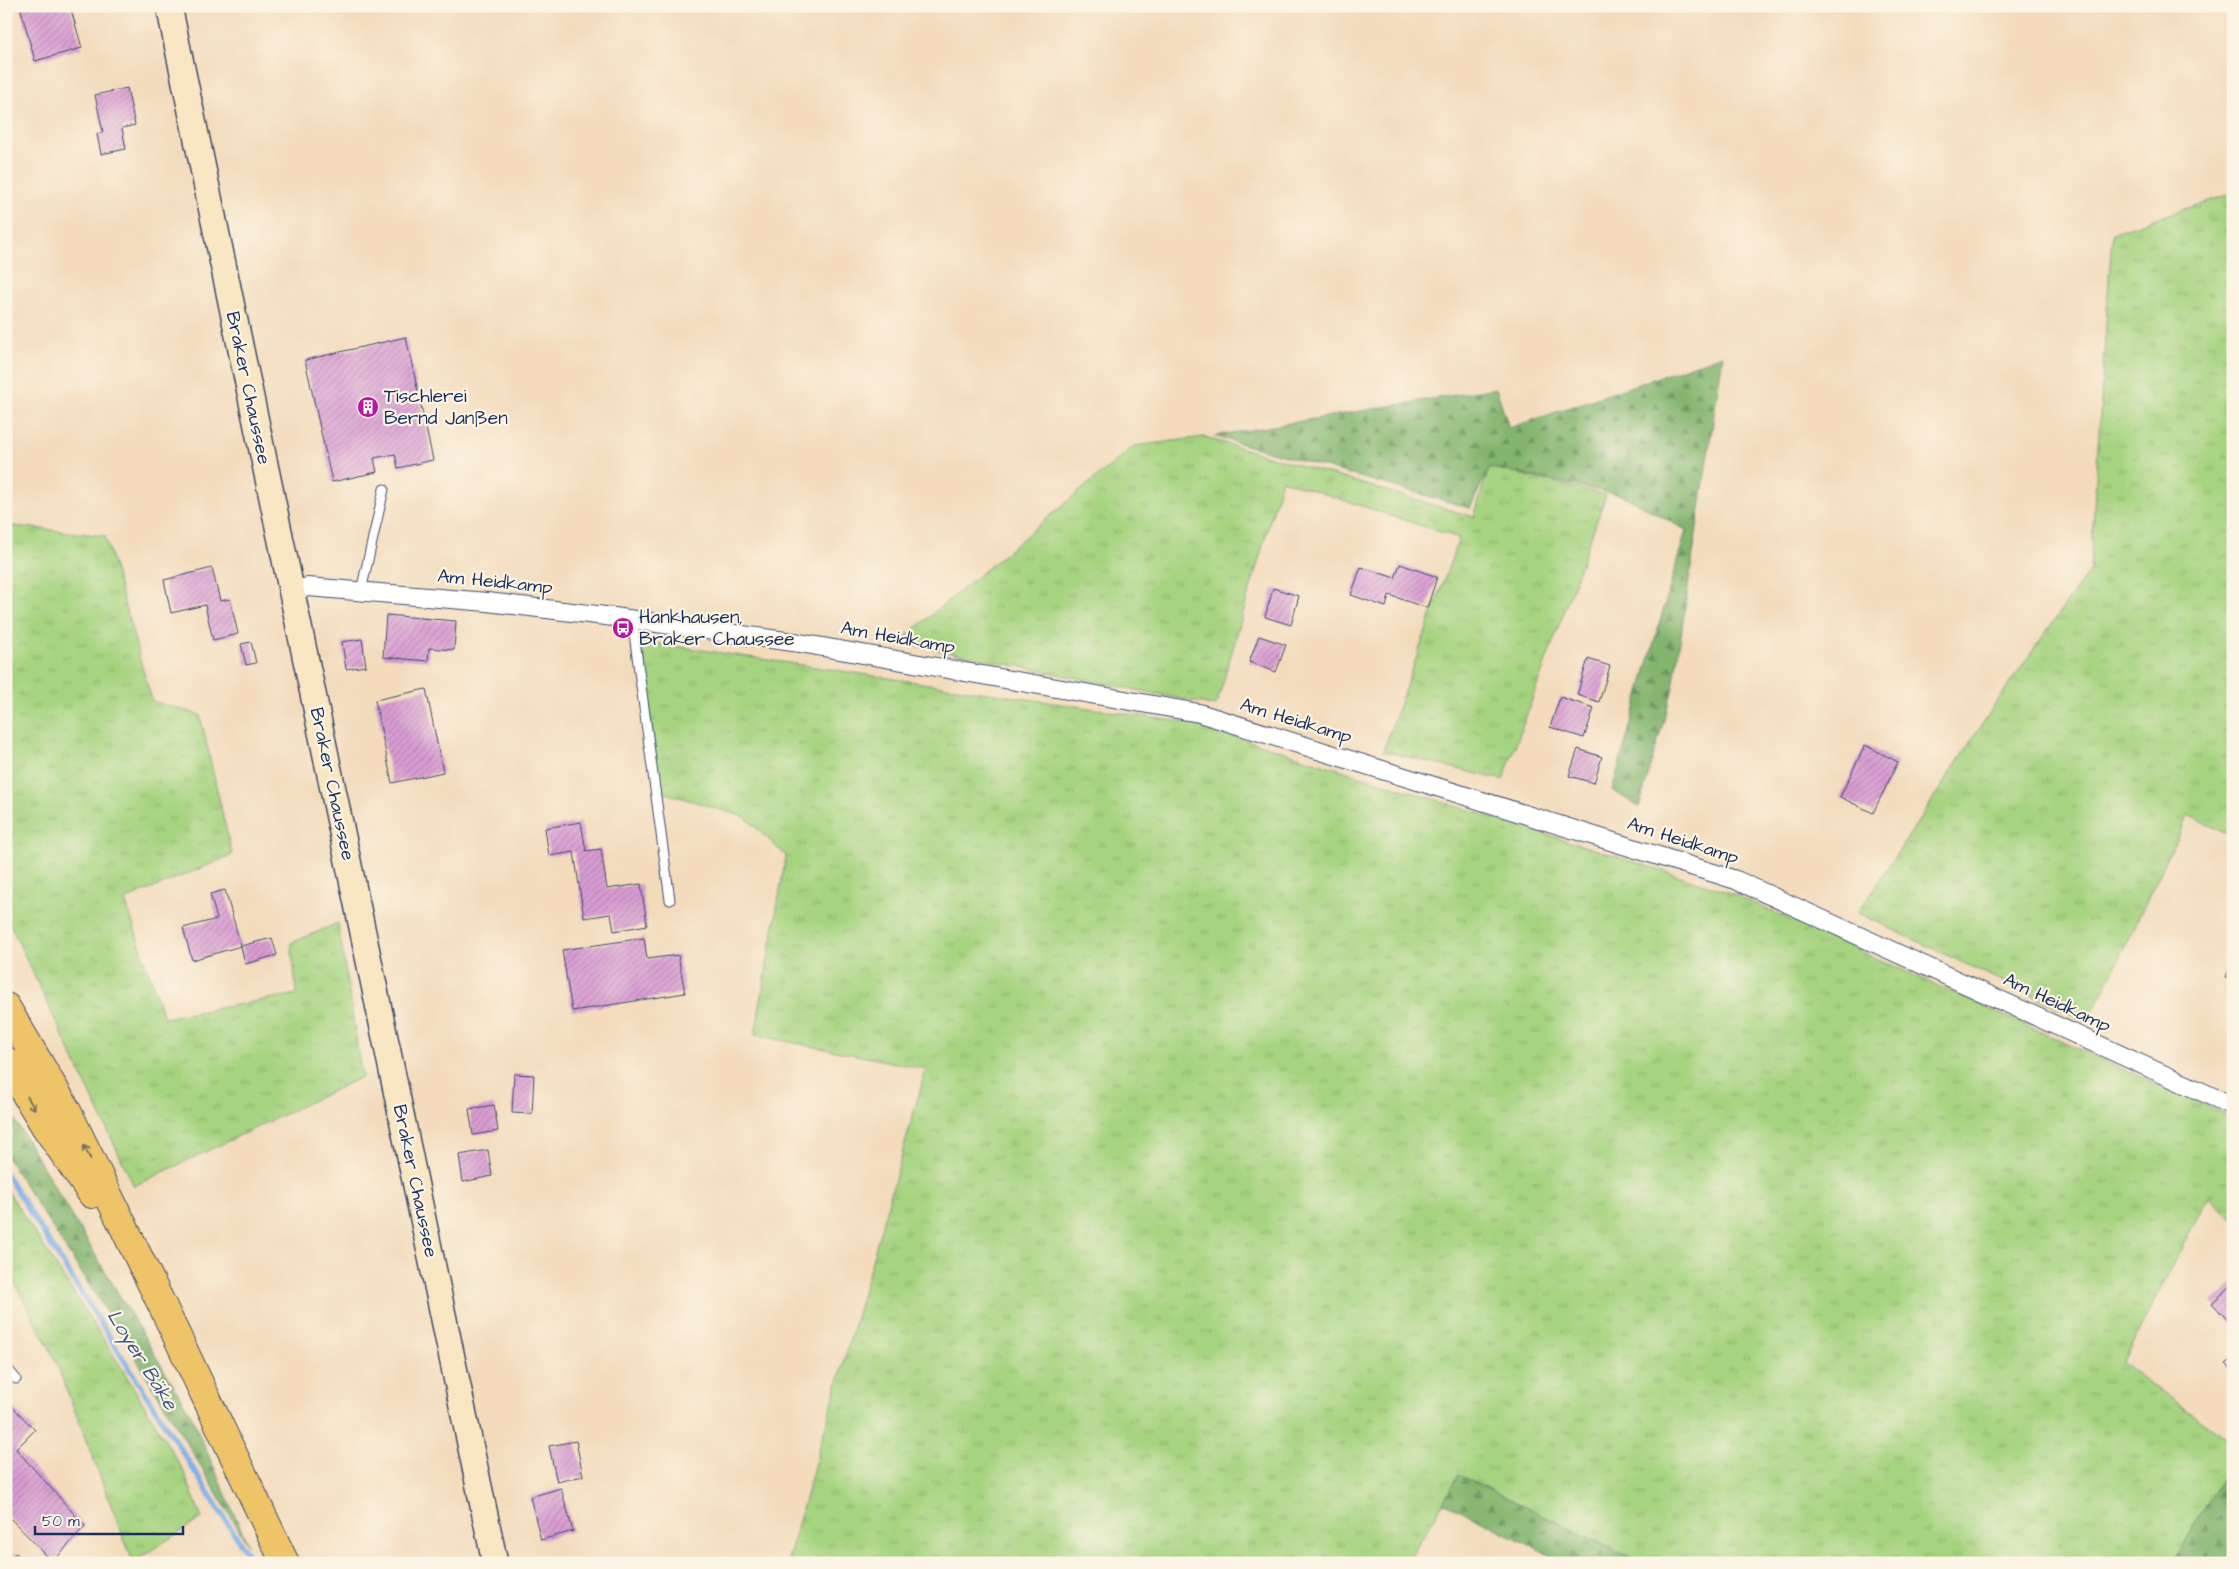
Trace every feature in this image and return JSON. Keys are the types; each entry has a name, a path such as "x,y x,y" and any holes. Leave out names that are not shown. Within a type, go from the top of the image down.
{"highway":[{"path":"6,1007 66,1109 285,1563"},
{"path":"6,1061 45,1126 85,1184 162,1305"}],"street":[{"name":"Braker Chaussee","path":"168,6 495,1563"},
{"name":"Am Heidkamp","path":"291,591 308,587 361,591 487,602 632,620 870,654 1199,713 1736,880 2233,1106"}],"lane":[{"path":"361,591 384,489"},
{"path":"632,620 670,900"},
{"path":"6,1368 16,1379"}],"green space":[{"path":"2233,193 2233,837 2188,815 2088,1022 1858,913 1998,700 2090,570 2112,233"},
{"path":"1723,355 1673,688 1639,807 1612,790 1686,530 1624,496 1490,467 1470,508 1214,436 1496,388 1509,428"},
{"path":"1204,437 1474,517 1489,467 1606,495 1503,780 1383,751 1459,538 1282,480 1216,706 899,642 1134,446"},
{"path":"6,525 105,536 152,701 200,715 232,855 125,900 164,1018 297,994 291,943 338,923 362,1077 134,1186 6,916"},
{"path":"642,641 1195,724 1724,890 2233,1118 2233,1220 2208,1196 2123,1363 2233,1443 2233,1459 2173,1563 1641,1563 1460,1475 1407,1563 787,1563 926,1069 755,1035 786,856 745,817 659,791"},
{"path":"6,1105 191,1415 248,1545 128,1345 6,1156"},
{"path":"6,1188 123,1370 183,1470 202,1518 133,1562 54,1357 6,1267"},
{"path":"2233,1459 2233,1563 2173,1563"},
{"path":"1459,1474 1641,1563 1566,1563 1443,1502"}],"building":[{"path":"20,6 70,6 82,48 35,61"},
{"path":"127,88 135,125 122,128 126,149 101,154 97,134 103,132 95,95"},
{"name":"Tischlerei Bernd Janßen","path":"406,337 433,460 398,468 395,454 374,458 377,472 332,482 305,360"},
{"path":"1400,564 1437,577 1427,608 1389,595 1386,607 1351,595 1361,567 1395,578"},
{"path":"212,568 220,601 230,599 238,634 213,640 205,605 171,613 164,580"},
{"path":"1273,588 1299,596 1291,625 1265,617"},
{"path":"386,615 456,621 454,650 429,648 428,661 383,657"},
{"path":"1259,636 1286,645 1276,672 1249,662"},
{"path":"362,639 366,666 346,669 342,642"},
{"path":"251,642 256,663 246,665 241,644"},
{"path":"1588,659 1610,666 1599,702 1577,695"},
{"path":"426,689 443,772 392,783 375,700"},
{"path":"1560,697 1594,708 1584,738 1550,727"},
{"path":"1865,745 1898,762 1873,813 1840,797"},
{"path":"1578,749 1602,757 1594,783 1569,776"},
{"path":"581,822 586,851 601,849 607,889 641,884 647,925 614,931 611,914 584,918 574,852 549,856 545,828"},
{"path":"225,890 241,946 192,960 183,928 217,919 210,894"},
{"path":"272,938 277,955 245,964 241,946"},
{"path":"644,938 647,959 678,955 685,993 572,1011 562,950"},
{"path":"2233,961 2233,980 2226,977"},
{"path":"514,1074 534,1075 532,1114 512,1113"},
{"path":"494,1105 498,1131 473,1135 469,1109"},
{"path":"488,1150 492,1176 463,1182 459,1155"},
{"path":"2233,1284 2233,1326 2212,1303"},
{"path":"2233,1359 2233,1371 2226,1364"},
{"path":"6,1400 35,1430 16,1449 85,1526 53,1562 6,1514"},
{"path":"576,1441 583,1476 557,1482 549,1446"},
{"path":"561,1488 573,1531 541,1540 530,1497"},
{"path":"16,1553 26,1563 6,1563"}],"waterway":[{"name":"Loyer Bäke","path":"6,1174 246,1552 251,1563"}],"place":[{"name":"Tischlerei Bernd Janßen","path":"368,407"},
{"name":"Hankhausen, Braker Chaussee","path":"623,628"}]}
